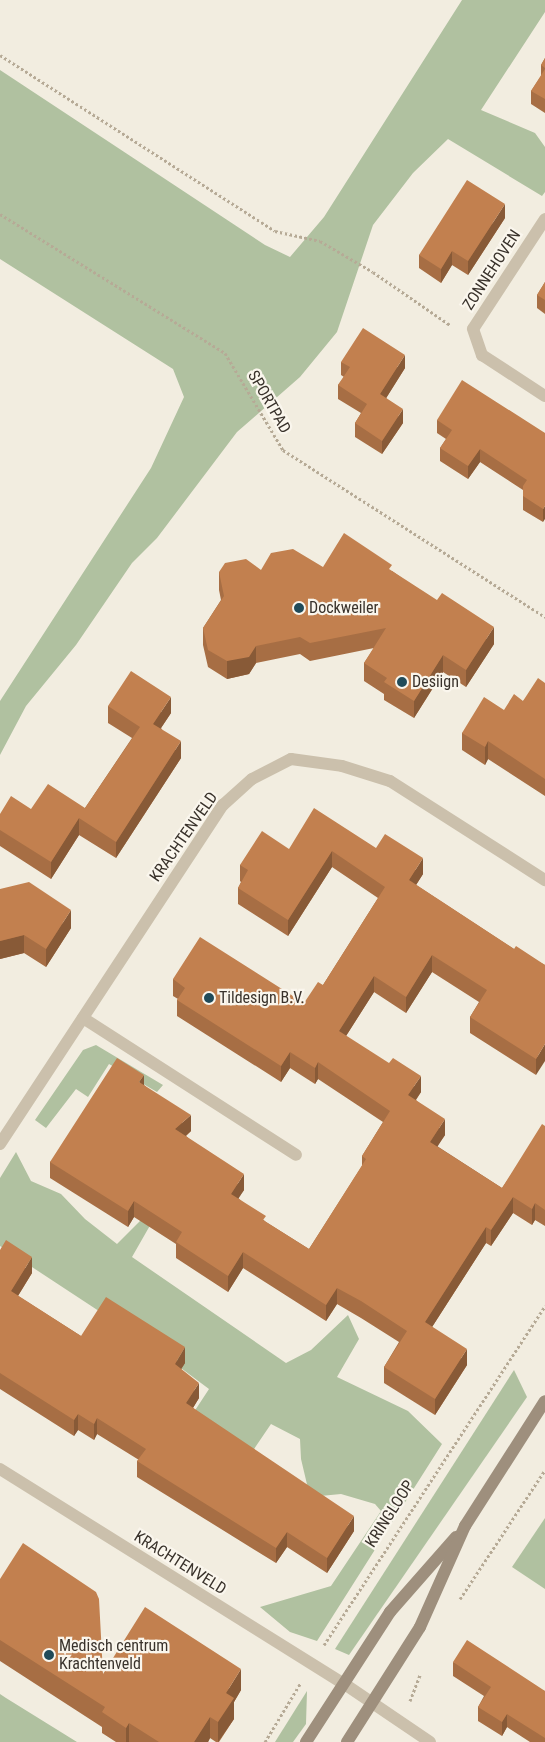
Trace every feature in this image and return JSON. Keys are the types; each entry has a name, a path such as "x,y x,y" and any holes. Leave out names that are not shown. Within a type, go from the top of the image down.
{"street":[{"name":"ZONNEHOVEN","path":"545,219 473,329 482,355 545,396"},
{"name":"KRACHTENVELD","path":"0,1144 223,805 252,779 291,759 342,766 390,781 545,880"},
{"path":"83,1018 296,1155"},
{"path":"347,1742 420,1627 466,1526 545,1401"},
{"name":"KRACHTENVELD","path":"0,1469 311,1665 343,1683 430,1742"},
{"path":"306,1742 390,1612 466,1526"}],"path":[{"path":"0,55 274,231 320,241 373,272 452,326 473,329"},
{"name":"SPORTPAD","path":"0,214 225,353 283,450 545,617"},
{"name":"KRINGLOOP","path":"265,1742 311,1665 545,1306"},
{"path":"460,1600 545,1470"},
{"path":"398,1721 415,1693 423,1666"}],"green space":[{"path":"462,0 545,0 545,12 481,110 535,133 545,147 545,192 542,196 448,139 413,173 373,225 337,332 300,377 237,432 157,538 132,563 76,645 26,706 0,755 0,701 151,468 184,397 173,369 0,259 0,70 265,245 290,257 324,217"},
{"path":"96,1045 163,1085 157,1092 109,1064 88,1097 76,1089 46,1128 35,1120 83,1050"},
{"path":"16,1152 31,1181 61,1194 85,1219 117,1244 144,1217 152,1222 132,1257 286,1363 311,1350 348,1315 359,1339 337,1377 408,1411 442,1444 317,1641 290,1632 260,1607 331,1586 381,1511 375,1504 341,1494 310,1497 301,1459 300,1439 271,1424 250,1455 192,1415 209,1389 146,1342 0,1246 0,1178"},
{"path":"514,1370 527,1397 349,1655 335,1649"},
{"path":"545,1518 545,1589 512,1567"},
{"path":"307,1691 306,1724 293,1742 275,1742"},
{"path":"0,1694 6,1698 77,1742 0,1742"}],"building":[{"path":"545,58 545,68 541,65"},
{"path":"545,69 545,99 531,91"},
{"path":"467,180 505,204 468,261 452,251 441,269 419,255"},
{"path":"545,282 545,300 537,295"},
{"path":"363,328 405,355 380,394 403,409 382,441 355,423 367,404 338,385 350,367 341,362"},
{"path":"462,380 545,433 545,506 543,509 523,496 523,486 527,480 480,449 468,466 440,448 452,430 437,420"},
{"path":"344,533 392,565 389,569 437,600 442,593 494,627 466,670 443,655 414,701 384,682 387,678 364,663 386,628 310,643 300,637 256,646 249,657 227,661 208,650 203,628 224,596 219,572 225,563 246,559 261,570 271,553 293,549 323,567"},
{"path":"131,671 171,697 153,724 181,741 116,842 79,818 51,862 0,830 0,814 11,796 31,809 48,784 85,808 140,727 108,706"},
{"path":"538,678 545,683 545,779 488,741 485,747 462,733 484,697 504,710 514,694 523,701"},
{"path":"314,808 376,848 385,834 423,858 409,880 514,949 516,946 545,965 545,1044 536,1059 470,1017 487,990 432,955 406,997 374,976 339,1031 389,1063 393,1058 421,1076 408,1095 445,1119 430,1142 502,1188 542,1124 545,1126 545,1210 535,1203 532,1209 513,1197 491,1230 486,1227 425,1322 467,1349 435,1399 384,1367 407,1331 361,1301 337,1288 326,1305 243,1252 228,1276 176,1242 182,1232 134,1201 128,1211 50,1162 117,1058 144,1075 139,1082 191,1115 175,1129 244,1174 231,1194 266,1216 263,1220 309,1249 366,1159 362,1156 390,1111 318,1062 315,1068 290,1052 281,1066 177,1000 185,988 173,979 200,937 304,1003 318,982 323,985 385,887 332,851 288,920 238,888 248,870 240,865 262,831 289,849"},
{"path":"29,882 71,910 46,949 24,935 0,941 0,889"},
{"path":"6,1240 32,1257 11,1291 81,1336 106,1297 185,1347 175,1364 199,1383 186,1403 354,1516 327,1558 287,1532 276,1548 137,1461 146,1449 97,1418 94,1424 78,1414 74,1420 0,1373 0,1250"},
{"name":"Medisch centrum Krachtenveld","path":"23,1543 96,1592 99,1599 103,1674 145,1607 241,1669 226,1693 234,1698 218,1722 210,1717 194,1742 159,1742 129,1723 126,1728 102,1712 105,1707 0,1640 0,1579"},
{"path":"467,1640 545,1691 545,1738 507,1714 502,1722 478,1707 491,1687 453,1662"}],"place":[{"name":"Dockweiler","path":"299,608"},
{"name":"Desiign","path":"402,682"},
{"name":"Tildesign B.V.","path":"209,998"},
{"name":"Medisch centrum Krachtenveld","path":"49,1655"}]}
